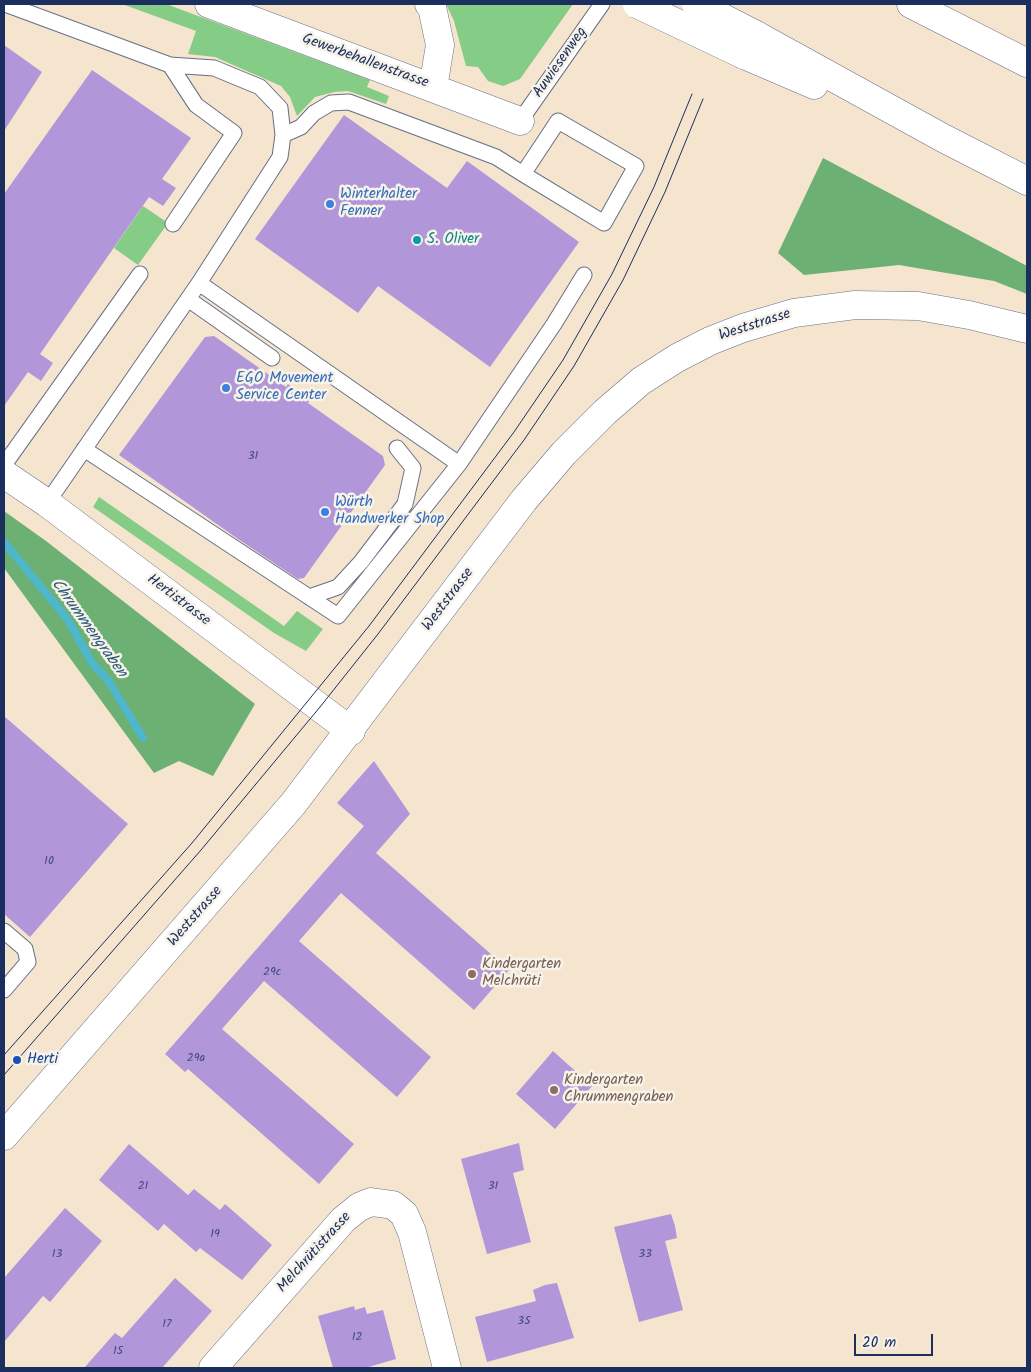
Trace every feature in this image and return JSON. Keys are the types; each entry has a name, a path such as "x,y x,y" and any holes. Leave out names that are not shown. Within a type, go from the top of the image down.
{"main road":[{"name":"Gewerbehallenstrasse","path":"209,4 520,121"},
{"path":"429,4 432,7 440,45 433,88"},
{"path":"636,4 750,45 943,138 1027,182"},
{"path":"696,4 750,45"},
{"path":"911,4 1027,63"},
{"name":"Weststrasse","path":"4,1136 293,804 351,731 524,500 564,453 605,412 641,381 677,358 743,328 794,313 855,306 918,306 969,315 1027,329"},
{"name":"Hertistrasse","path":"4,474 47,503 351,731"},
{"name":"Melchrütistrasse","path":"213,1368 343,1220 359,1207 371,1202 393,1205 404,1214 412,1232 447,1368"}],"lane":[{"path":"5,4 170,65 214,68 260,86 280,108 283,135 280,156 199,283 47,503"},
{"name":"Auwiesenweg","path":"520,121 602,4"},
{"path":"170,65 196,104 234,133 173,224"},
{"path":"283,135 301,127 314,113 331,103 349,102 496,157 523,174 604,223 636,166 558,121 523,174"},
{"path":"4,465 140,274"},
{"path":"84,449 338,616 460,464 554,324 584,275"},
{"path":"199,283 460,464"},
{"path":"188,299 272,358"},
{"path":"309,597 338,587 361,562 405,504 412,468 397,448"},
{"path":"4,931 25,949 28,962 4,990"}],"green space":[{"path":"122,4 166,4 370,80 367,87 389,96 386,104 348,91 334,92 315,97 297,116 290,97 281,86 215,57 188,54 196,31"},
{"path":"446,4 573,4 520,79 503,86 488,81 478,67 466,66 454,21"},
{"path":"823,158 1027,266 1027,294 994,281 899,265 804,275 778,253"},
{"path":"143,206 168,223 138,265 114,248"},
{"path":"99,497 284,626 297,611 323,629 306,651 274,633 93,507"},
{"path":"4,511 46,541 255,704 213,776 179,761 154,773 4,568"}],"building":[{"path":"4,45 42,72 4,131"},
{"path":"92,70 191,138 162,179 176,188 163,206 149,197 40,354 53,363 41,381 28,372 4,406 4,194"},
{"name":"S. Oliver","path":"344,115 447,188 467,161 579,242 490,367 378,286 358,313 255,239"},
{"path":"214,336 286,387 288,384 310,400 308,403 383,456 385,465 304,578 298,579 119,455 205,337"},
{"path":"4,716 128,824 30,937 4,914"},
{"path":"374,761 410,814 376,853 509,970 474,1010 341,893 299,941 431,1057 397,1097 264,981 222,1029 354,1144 319,1184 188,1069 185,1072 165,1054 364,826 337,803"},
{"name":"Kindergarten Chrummengraben","path":"553,1051 592,1086 555,1129 516,1094"},
{"path":"519,1143 524,1170 513,1173 531,1242 487,1254 461,1159"},
{"path":"129,1144 188,1195 194,1189 220,1210 225,1204 272,1245 242,1280 200,1248 196,1252 164,1224 158,1231 99,1180"},
{"path":"65,1208 102,1241 50,1302 43,1296 4,1342 4,1278"},
{"path":"671,1214 677,1238 665,1241 683,1310 639,1322 614,1227"},
{"path":"175,1278 212,1311 162,1368 84,1368 115,1333 122,1338"},
{"path":"557,1283 574,1338 487,1362 475,1317 536,1301 533,1290"},
{"path":"354,1306 355,1310 365,1307 367,1314 383,1310 396,1359 365,1368 333,1368 318,1316"}],"waterway":[{"name":"Chrummengraben","path":"4,542 68,620 92,663 108,680 143,738"}],"tram line":[{"path":"4,1055 192,843 369,626 514,432 563,360 612,274 654,187 692,94"},
{"path":"4,1075 201,850 320,707 378,634 524,440 574,366 623,280 665,192 703,99"}],"place":[{"name":"Winterhalter Fenner","path":"330,204"},
{"name":"S. Oliver","path":"417,240"},
{"name":"EGO Movement Service Center","path":"226,388"},
{"name":"Würth Handwerker Shop","path":"325,512"},
{"name":"Kindergarten Melchrüti","path":"472,974"},
{"name":"Herti","path":"17,1060"},
{"name":"Kindergarten Chrummengraben","path":"554,1090"}]}
